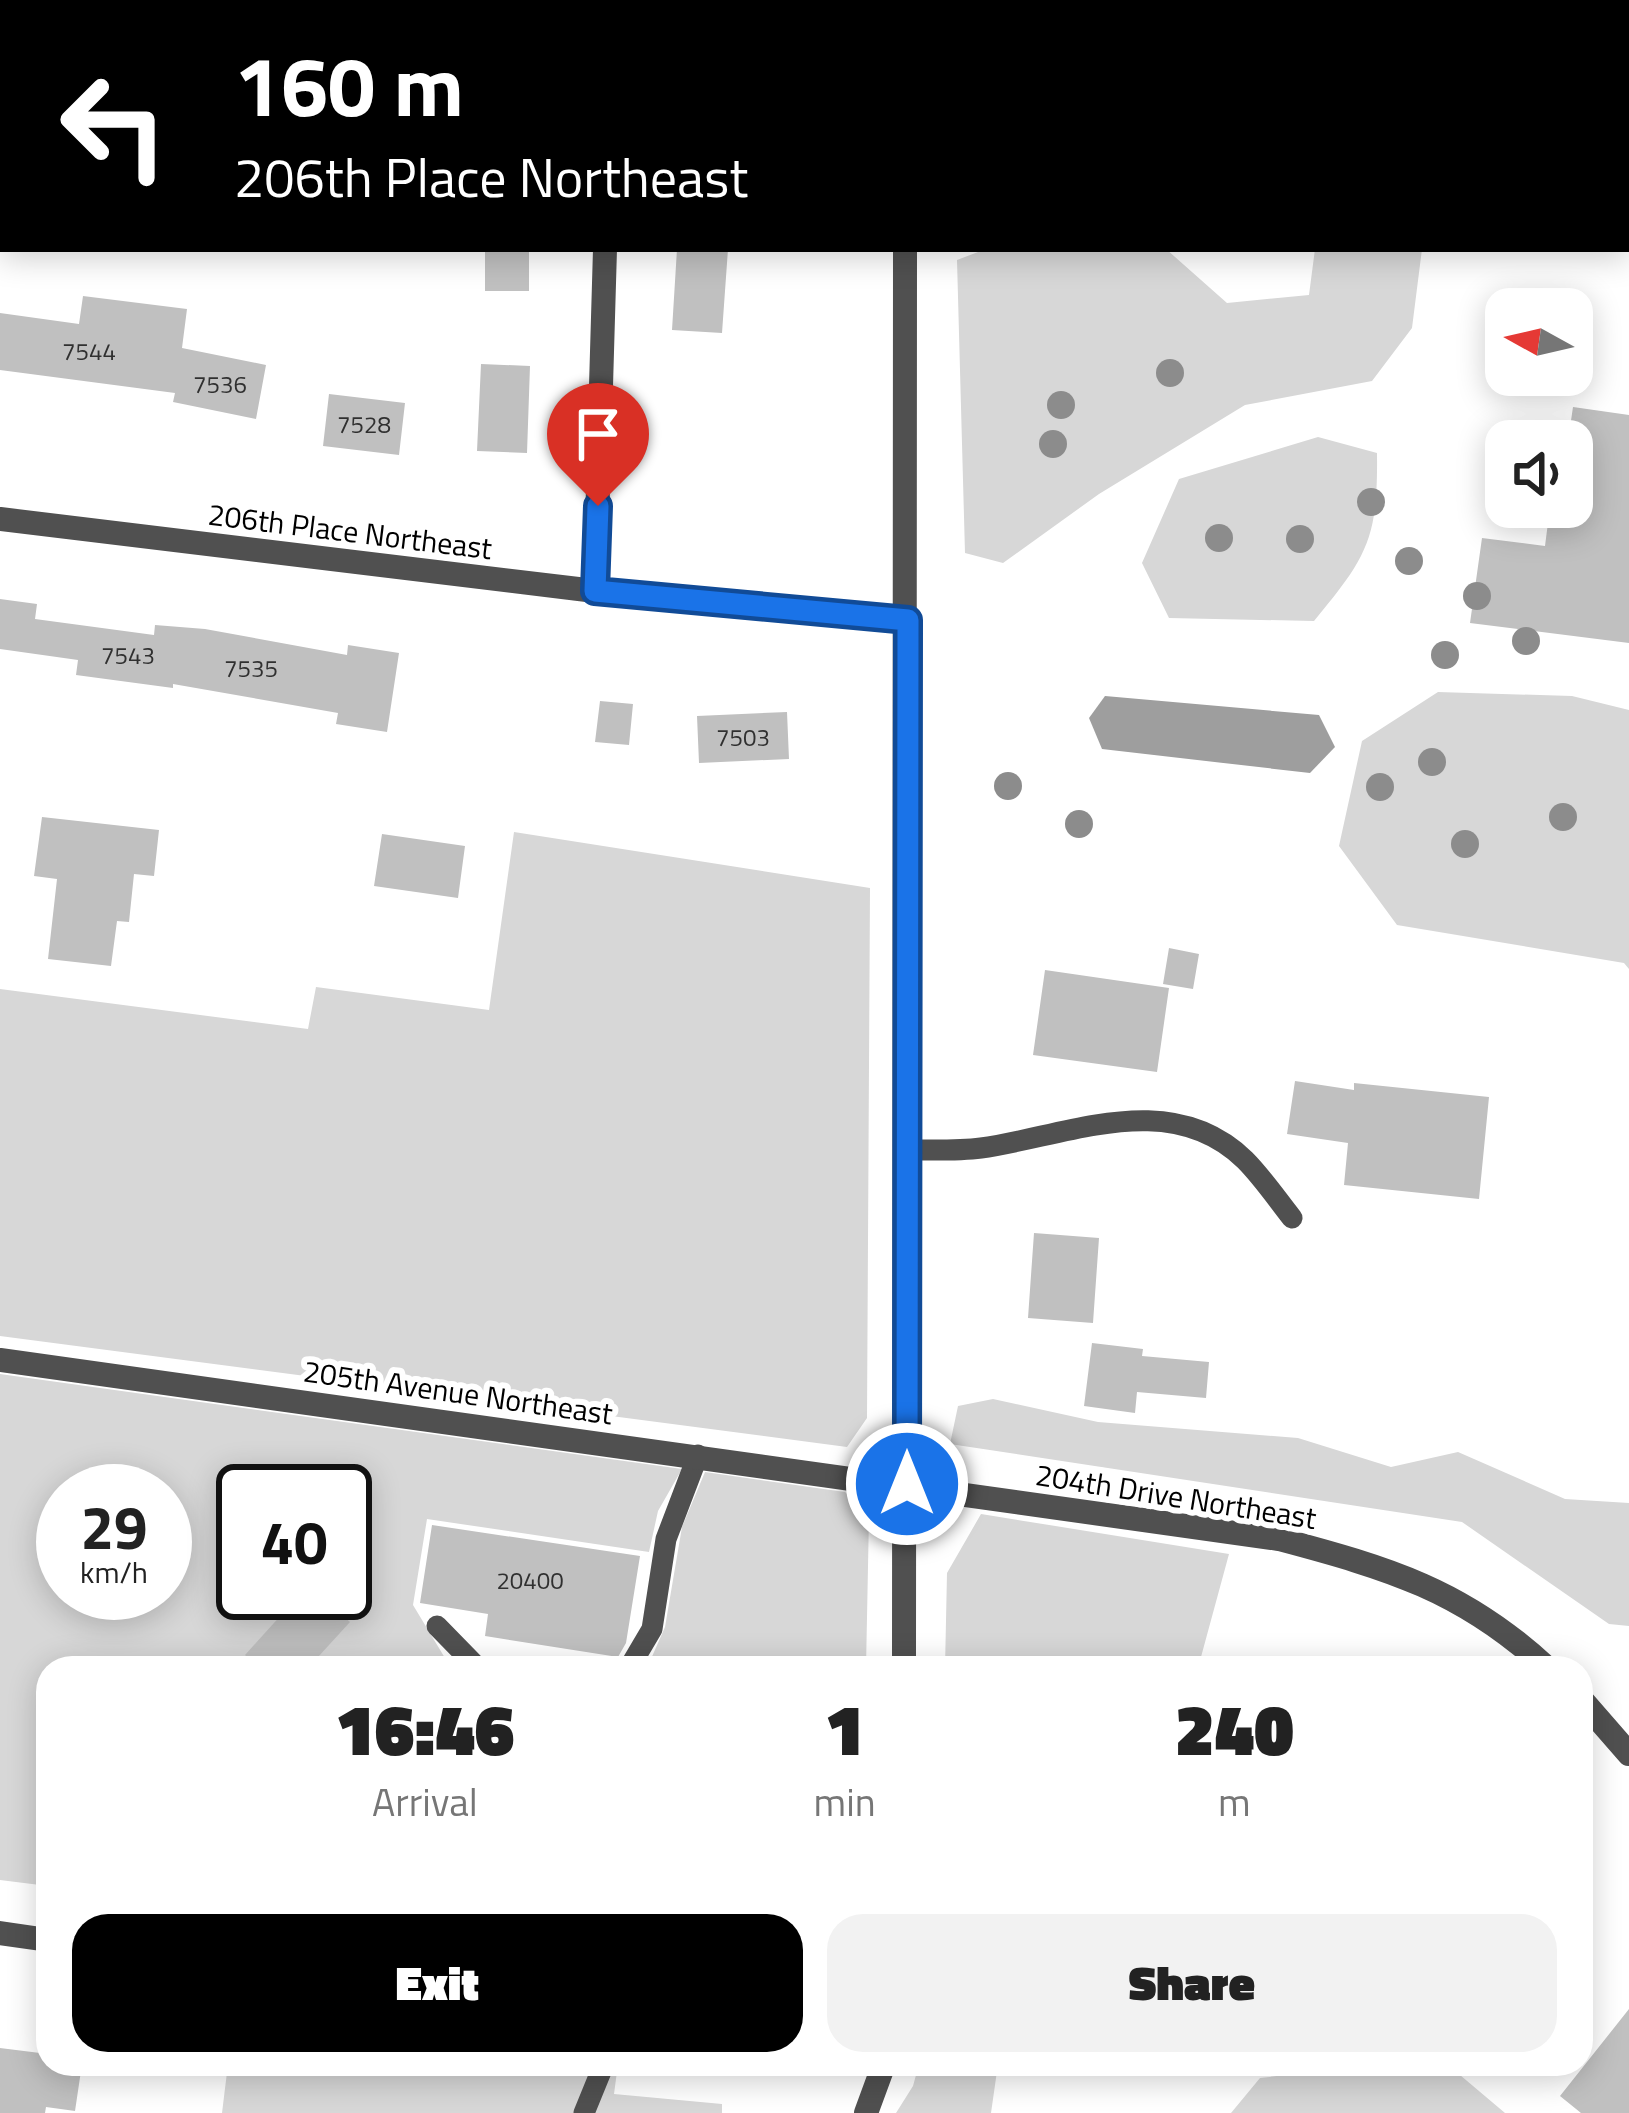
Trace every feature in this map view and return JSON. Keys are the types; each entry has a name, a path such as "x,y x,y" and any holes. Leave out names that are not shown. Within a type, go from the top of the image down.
{"street":[{"path":"595,591 604,252"},
{"path":"904,1656 905,252"},
{"name":"206th Place Northeast","path":"0,519 595,591 908,620"},
{"name":"205th Avenue Northeast","path":"0,1360 907,1484"},
{"name":"204th Drive Northeast","path":"907,1484 1267,1537 1378,1565 1468,1604 1532,1656"},
{"path":"1593,1713 1629,1754"},
{"path":"0,1934 36,1938"},
{"path":"866,2113 880,2076"}],"lane":[{"path":"908,1150 980,1148 1085,1124 1168,1123 1214,1138 1245,1160 1292,1218"},
{"path":"636,1656 652,1629 666,1539 698,1455"},
{"path":"437,1626 466,1656"},
{"path":"584,2113 599,2076"}],"shaded area":[{"path":"978,252 1169,252 1227,303 1309,295 1315,252 1422,252 1412,328 1372,381 1245,405 1099,494 1003,563 965,553 957,260"},
{"path":"1318,437 1377,453 1377,482 1372,526 1358,562 1314,621 1169,618 1142,563 1179,479"},
{"path":"1438,692 1572,696 1629,710 1629,969 1624,963 1397,925 1339,846 1362,741"},
{"path":"1105,696 1319,715 1335,747 1310,773 1102,749 1089,718"},
{"path":"514,832 870,888 867,1418 847,1447 0,1336 0,989 308,1029 316,987 489,1010"},
{"path":"0,1374 682,1469 658,1511 649,1552 427,1519 413,1605 444,1656 36,1656 36,1884 0,1880"},
{"path":"993,1399 1098,1422 1298,1438 1391,1467 1458,1452 1565,1499 1629,1503 1629,1626 1609,1624 1462,1522 950,1444 958,1406"},
{"path":"705,1472 845,1492 869,1516 866,1656 652,1656 665,1627 682,1527"},
{"path":"981,1514 1229,1554 1201,1656 945,1656 947,1573"},
{"path":"227,2076 616,2076 614,2094 722,2104 722,2113 222,2113"},
{"path":"916,2076 996,2076 991,2113 896,2113"},
{"path":"1461,2076 1505,2113 1231,2113 1260,2078"}],"building":[{"path":"485,252 529,252 529,291 485,291"},
{"path":"677,252 728,252 722,333 672,330"},
{"path":"83,296 187,309 182,348 266,365 256,419 173,402 175,393 0,370 0,313 79,324"},
{"path":"481,364 530,366 527,453 477,451"},
{"path":"329,394 405,403 399,455 323,446"},
{"path":"1573,407 1629,415 1629,643 1470,623 1482,538 1545,546 1547,528 1593,528 1593,420 1571,420"},
{"path":"0,599 37,604 35,619 154,635 155,625 205,629 347,655 348,645 399,653 387,732 336,724 338,713 173,684 173,688 76,675 78,660 0,649"},
{"path":"600,701 633,704 629,745 595,742"},
{"path":"787,712 789,759 699,763 697,716"},
{"path":"42,817 159,830 154,876 134,874 129,922 117,921 111,966 48,959 57,879 34,876"},
{"path":"382,834 465,846 458,898 374,886"},
{"path":"1169,948 1199,954 1193,989 1163,984"},
{"path":"1045,970 1169,988 1157,1072 1033,1055"},
{"path":"1295,1081 1354,1090 1354,1083 1489,1097 1479,1199 1344,1185 1348,1143 1287,1134"},
{"path":"1034,1233 1099,1238 1093,1323 1028,1318"},
{"path":"1092,1343 1143,1349 1142,1356 1209,1362 1206,1398 1137,1392 1135,1413 1084,1406"},
{"path":"432,1525 640,1556 626,1643 619,1656 485,1636 488,1614 420,1603"},
{"path":"277,1620 350,1622 319,1656 245,1655"},
{"path":"1629,2009 1629,2113 1581,2113 1560,2096 1576,2076 1593,2076 1593,2054"},
{"path":"0,2048 36,2052 36,2076 80,2076 75,2111 46,2107 45,2113 0,2113"}],"route":[{"path":"598,506 595,591 908,620 907,1484"}]}
